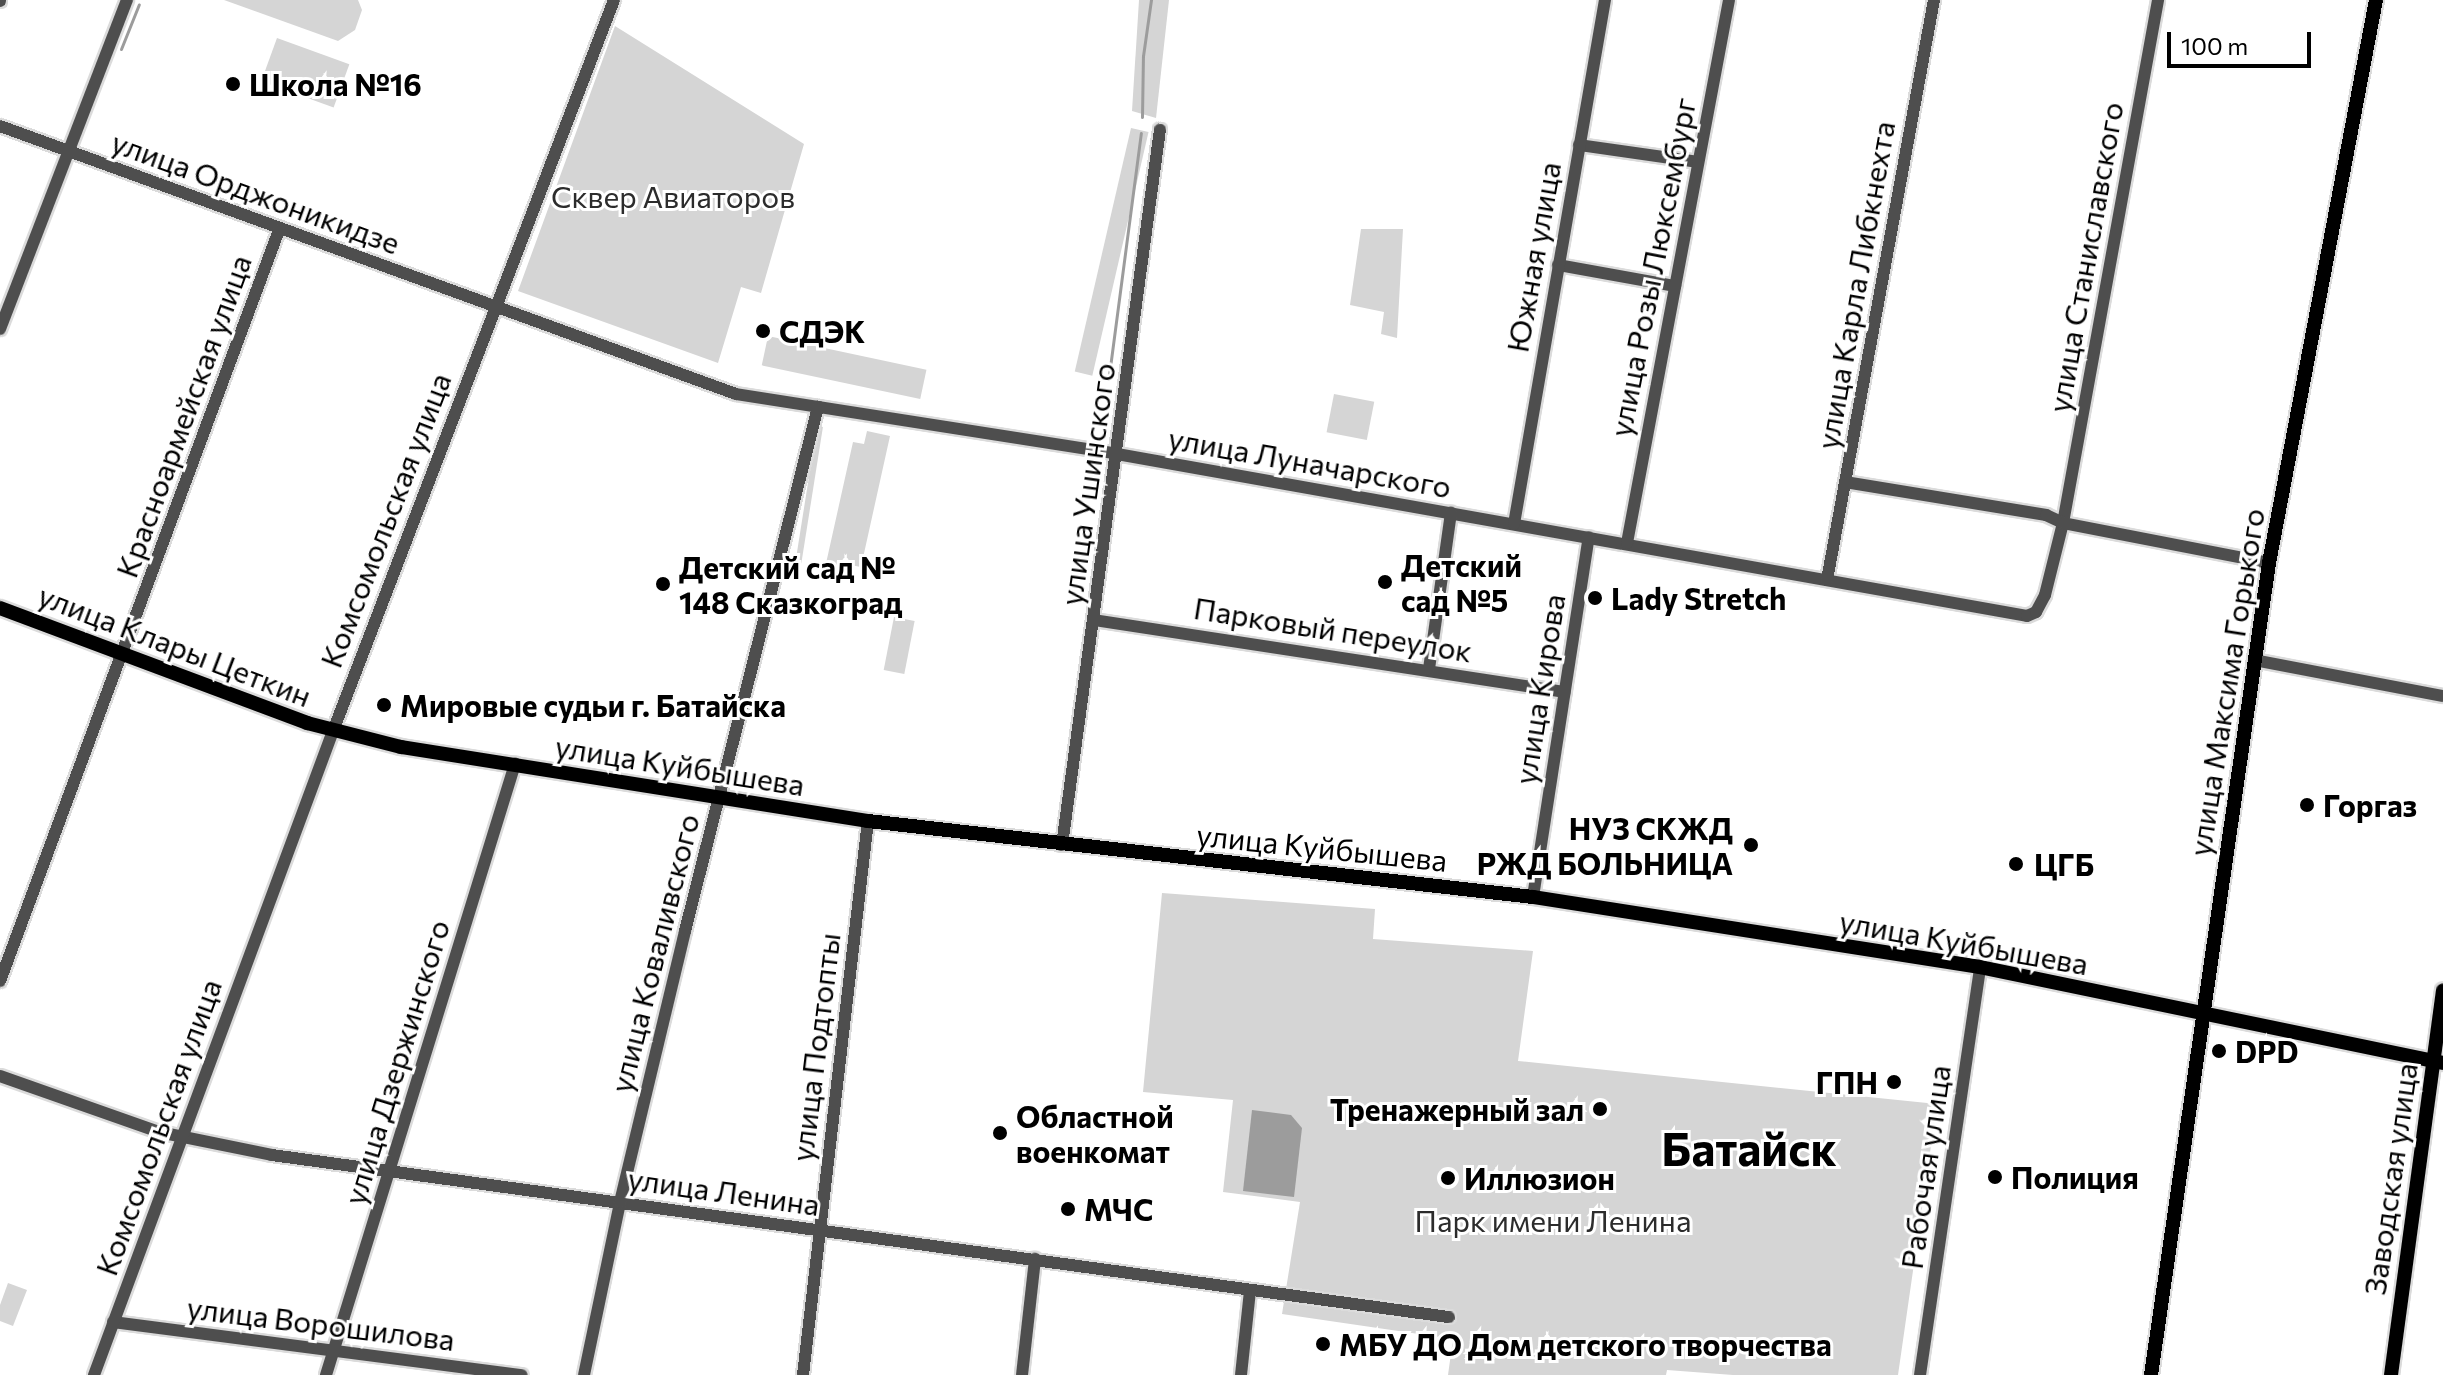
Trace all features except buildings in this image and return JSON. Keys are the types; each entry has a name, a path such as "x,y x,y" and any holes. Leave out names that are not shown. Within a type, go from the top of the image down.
{"main road":[{"name":"улица Максима Горького","path":"2151,1375 2269,563 2376,0"},
{"name":"улица Клары Цеткин","path":"0,608 333,731"},
{"name":"улица Куйбышева","path":"333,731 401,747 868,821 1533,897 1980,967 2438,1062"},
{"name":"Заводская улица","path":"2391,1375 2438,1062 2443,991"}],"street":[{"path":"0,329 127,0"},
{"name":"Комсомольская улица","path":"94,1375 493,307 614,0"},
{"name":"Южная улица","path":"1514,524 1605,0"},
{"name":"улица Розы Люксембург","path":"1627,543 1729,0"},
{"name":"улица Карла Либкнехта","path":"1827,580 1934,0"},
{"name":"улица Станиславского","path":"2063,523 2158,0"},
{"name":"улица Орджоникидзе","path":"0,126 493,307"},
{"name":"улица Ушинского","path":"1062,845 1160,130"},
{"path":"1579,145 1698,162"},
{"name":"Красноармейская улица","path":"0,981 279,230"},
{"path":"1558,265 1675,286"},
{"name":"улица Луначарского","path":"493,307 719,389 1117,454 2027,616 2036,612 2045,595 2063,523"},
{"name":"улица Коваливского","path":"584,1375 620,1202 818,407"},
{"path":"1845,482 2046,515 2063,523 2269,563"},
{"path":"1429,669 1451,513"},
{"name":"улица Кирова","path":"1533,897 1589,537"},
{"name":"Парковый переулок","path":"1094,620 1565,692"},
{"path":"2254,660 2443,696"},
{"name":"улица Дзержинского","path":"326,1375 515,764"},
{"name":"улица Подтопты","path":"803,1375 868,821"},
{"name":"Рабочая улица","path":"1920,1375 1980,967"},
{"name":"улица Ленина","path":"0,1076 181,1138 390,1172 1449,1317"},
{"path":"1022,1375 1035,1259"},
{"path":"1241,1375 1250,1291"},
{"name":"улица Ворошилова","path":"113,1322 522,1375"}],"green space":[{"path":"224,0 358,0 362,10 355,30 338,41"},
{"path":"1139,0 1169,0 1156,118 1132,111"},
{"name":"Сквер Авиаторов","path":"615,26 804,144 761,293 741,287 718,363 518,291"},
{"path":"277,38 349,64 334,108 261,81"},
{"path":"1131,128 1149,132 1092,376 1075,372"},
{"path":"1361,229 1403,229 1397,338 1381,334 1384,312 1350,305"},
{"path":"768,336 926,370 920,399 762,365"},
{"path":"1334,394 1374,402 1367,440 1327,432"},
{"path":"817,426 823,427 801,563 795,562"},
{"path":"867,431 890,436 861,567 845,564 843,572 825,568 853,442 864,444"},
{"path":"894,617 915,621 904,674 884,670"},
{"name":"Парк имени Ленина","path":"1162,893 1375,909 1373,939 1533,951 1518,1061 1937,1104 1898,1375 1733,1375 1667,1370 1666,1375 1448,1375 1453,1339 1282,1314 1300,1202 1223,1192 1233,1100 1143,1092"},
{"path":"8,1283 27,1290 13,1326 0,1321 0,1305"}],"shaded area":[{"path":"1252,1110 1291,1115 1302,1128 1294,1197 1243,1191"}],"waterway":[{"path":"1142,117 1143,56 1151,0"},
{"path":"121,49 139,4"},
{"path":"1109,375 1141,133"}],"place":[{"name":"Школа №16","path":"233,84"},
{"name":"СДЭК","path":"763,331"},
{"name":"Детский сад №5","path":"1385,582"},
{"name":"Детский сад № 148 Сказкоград","path":"663,584"},
{"name":"Lady Stretch","path":"1595,598"},
{"name":"Мировые судьи г. Батайска","path":"384,705"},
{"name":"Горгаз","path":"2307,805"},
{"name":"НУЗ СКЖД РЖД БОЛЬНИЦА","path":"1751,845"},
{"name":"ЦГБ","path":"2016,864"},
{"name":"DPD","path":"2219,1051"},
{"name":"ГПН","path":"1894,1082"},
{"name":"Тренажерный зал","path":"1600,1109"},
{"name":"Областной военкомат","path":"1000,1133"},
{"name":"Полиция","path":"1995,1177"},
{"name":"Иллюзион","path":"1448,1178"},
{"name":"МЧС","path":"1068,1209"},
{"name":"МБУ ДО Дом детского творчества","path":"1323,1344"}],"district":[{"name":"Батайск","path":"1749,1147"}]}
